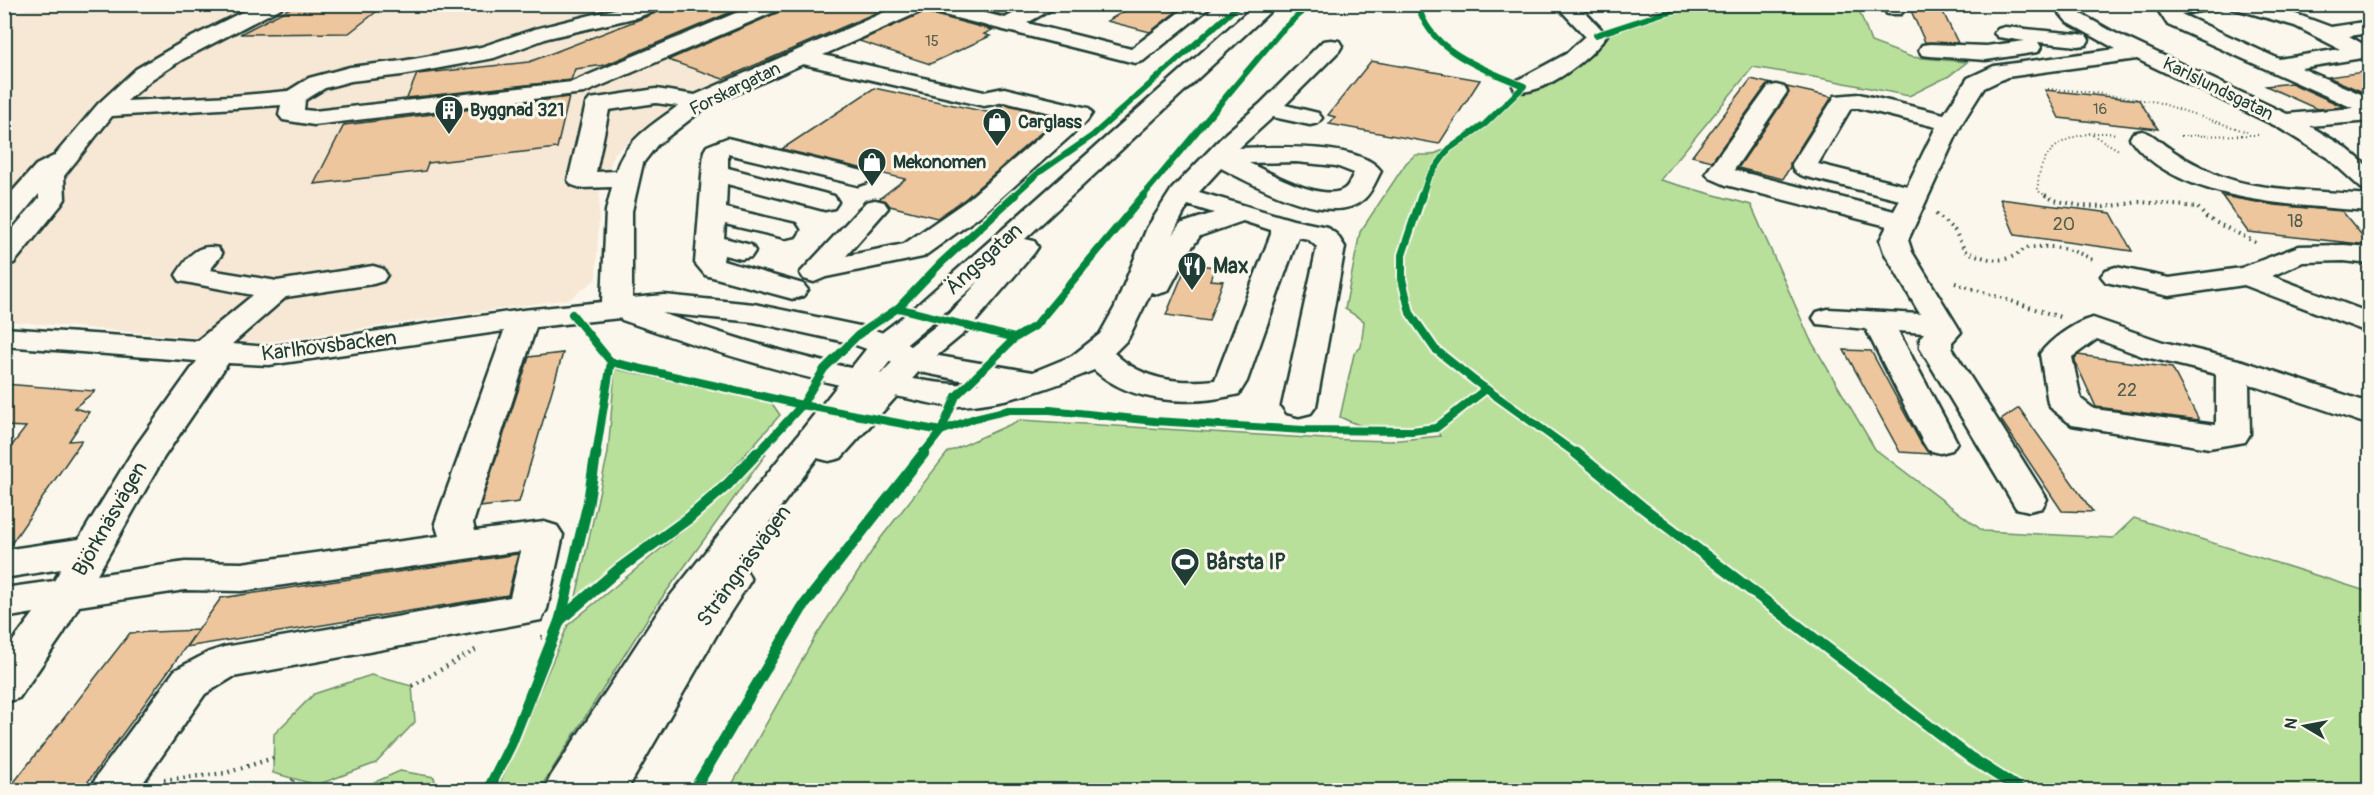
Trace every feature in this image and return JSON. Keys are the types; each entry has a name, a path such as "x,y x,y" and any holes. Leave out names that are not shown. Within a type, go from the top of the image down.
{"street":[{"path":"4,257 52,199 51,175 122,93 145,74 182,51 274,4"},
{"path":"106,110 294,97 317,83 350,74 402,68 486,53 542,33 632,13 655,4"},
{"path":"294,97 291,115 315,118 576,88 776,4"},
{"path":"1006,26 1047,4"},
{"path":"935,6 1006,26 1135,56 1203,4"},
{"name":"Ängsgatan","path":"886,368 958,323 1115,144 1268,4"},
{"path":"1524,86 1566,63 1592,44 1596,35 1566,4"},
{"name":"Karlslundsgatan","path":"2062,4 2074,18 2106,36 2284,121 2337,153 2370,182"},
{"path":"2214,4 2168,10 2175,21 2370,107"},
{"path":"2239,4 2274,10 2331,33 2360,52 2277,66"},
{"name":"Forskargatan","path":"617,308 619,211 631,162 648,140 698,102 811,59 935,6"},
{"path":"2331,33 2370,27"},
{"path":"1980,31 2078,40"},
{"path":"1930,50 1986,53 2106,36"},
{"path":"1105,362 1112,339 1130,307 1161,228 1181,195 1235,138 1268,110 1331,46"},
{"path":"2029,499 1936,348 1936,338 1946,332 1894,240 1950,123 1976,82 2013,69 2140,52"},
{"path":"724,110 781,78 800,72 811,59 984,99 1004,95 1080,112 1078,117 975,207 913,251 818,270"},
{"path":"1776,92 1719,173 1735,180 1904,222"},
{"path":"626,179 581,180 598,104 656,96 698,102"},
{"path":"1916,196 1812,171 1805,168 1805,164 1842,100 1859,101 1950,123"},
{"path":"1268,110 1310,118"},
{"path":"2284,121 2370,114"},
{"path":"2142,138 2149,148 2167,159 2226,186 2370,203"},
{"path":"793,290 714,269 709,263 716,151 727,145 858,177"},
{"path":"1217,156 1315,156 1359,163 1368,171 1353,195 1335,201 1297,194 1217,156"},
{"path":"4,218 45,170 62,161"},
{"path":"4,265 32,243 68,198 62,161"},
{"path":"715,173 825,202"},
{"path":"1181,195 1281,224 1285,228 1315,231 1325,236 1331,247 1299,406"},
{"path":"724,345 754,313 793,290 818,270 875,208"},
{"path":"713,213 785,230"},
{"path":"1105,362 1190,230 1241,213"},
{"path":"617,308 724,345 886,368 956,396 997,392 1036,382 1083,363 1105,362 1127,379 1163,387 1203,392 1227,387 1231,381 1285,234 1285,228"},
{"path":"711,243 741,252"},
{"path":"2116,276 2169,287 2247,276 2299,254 2344,253 2370,256"},
{"path":"208,254 190,275 277,290 373,275"},
{"path":"2247,276 2370,324"},
{"name":"Björknäsvägen","path":"4,686 67,594 210,353 277,290"},
{"path":"617,308 664,304 754,313 858,335 886,368"},
{"name":"Karlhovsbacken","path":"4,337 269,356 617,308"},
{"path":"1828,318 1942,325"},
{"path":"460,547 454,523 523,320"},
{"path":"1877,321 1940,442"},
{"path":"2232,368 2233,434 2209,437 2084,418 2065,403 2056,354 2093,327 2153,349 2232,368 2370,415"},
{"name":"Strängnäsvägen","path":"567,790 674,620 886,368"},
{"name":"Strängnäsvägen","path":"603,790 710,611 831,448 886,368"},
{"path":"4,603 185,576 242,577 544,535 527,609 224,663 190,682 117,784"},
{"path":"4,564 92,551"}],"path":[{"path":"1994,75 2040,88 2081,91 2157,102 2260,135 2142,138 2103,131 2080,134 2058,141 2049,151 2037,180 2038,191 2054,200 2082,206 2104,207 2140,202 2197,207 2207,218 2257,243 2299,254"},
{"path":"1916,196 1955,231 1965,251 1989,261 2005,261 2018,256 2025,248 2058,245 2082,253 2116,276"},
{"path":"1956,283 2093,327"},
{"path":"548,649 556,629"},
{"path":"117,784 226,772 273,758"},
{"path":"283,790 294,779"}],"shaded area":[{"path":"36,5 902,5 670,108 615,153 600,190 596,279 570,299 262,343 5,321 5,18"}],"green space":[{"path":"1651,5 1857,5 1871,42 1911,57 1967,62 1949,76 1909,96 1753,67 1660,180 1751,205 1810,339 1875,449 1983,531 2113,538 2134,518 2369,592 2369,790 729,790 815,637 880,539 948,452 1020,420 1324,439 1390,441 1440,436 1436,428 1375,429 1340,417 1354,354 1361,347 1364,321 1345,309 1360,232 1406,163 1415,155 1431,155 1449,148 1485,124 1524,86 1596,35 1662,13"},
{"path":"615,369 771,402 780,415 713,491 576,597 608,453"},
{"path":"766,454 651,613 539,790 497,790 568,625 685,529"},
{"path":"371,675 412,686 415,722 376,763 317,785 273,773 274,734 314,694"},
{"path":"400,771 434,777 437,790 357,790"}],"building":[{"path":"679,4 750,4 605,65 575,69 571,80 407,98 417,74 529,62"},
{"path":"788,4 896,4 723,79 668,60 784,10"},
{"path":"961,4 1025,4 1005,16"},
{"path":"1137,4 1152,4 1177,11 1150,32 1107,21"},
{"path":"1908,4 1939,4 1958,43 1925,42"},
{"path":"385,5 349,33 240,34 294,6"},
{"path":"924,12 992,30 984,34 990,36 930,64 859,41"},
{"path":"1371,61 1480,80 1439,144 1329,124 1335,117 1328,115"},
{"path":"2370,71 2370,95 2328,77"},
{"path":"1751,79 1772,84 1766,86 1712,161 1692,156"},
{"path":"2291,83 2344,107 2317,109 2266,86"},
{"path":"1787,87 1832,97 1790,163 1783,179 1738,168 1789,93"},
{"path":"874,88 991,113 1004,104 1059,117 965,199 937,218 890,206 886,201 879,199 905,179 782,149"},
{"path":"2045,90 2139,100 2158,129 2059,118"},
{"name":"Byggnad 321","path":"569,97 557,148 428,163 425,171 314,184 344,125"},
{"path":"2222,196 2274,205 2342,211 2370,245 2248,232"},
{"path":"2000,199 2111,213 2132,251 2015,235"},
{"name":"Max","path":"1187,264 1215,267 1210,280 1223,281 1209,321 1166,315"},
{"path":"1844,350 1871,351 1921,443 1930,454 1900,452"},
{"path":"563,353 519,502 480,507 529,357"},
{"path":"2078,355 2172,368 2199,420 2096,407 2075,361"},
{"path":"4,384 95,391 74,408 89,412 69,441 82,440 9,547 4,548 4,456 26,427 4,426"},
{"path":"2019,408 2093,512 2062,511 2001,420"},
{"path":"518,554 508,595 186,647 221,598"},
{"path":"198,630 82,790 8,790 130,633"}],"cycle path":[{"path":"488,790 511,744 560,620 619,569 689,518 728,484 802,405 824,369 858,335 898,308 941,263 1037,174 1092,136 1240,4"},
{"path":"694,790 802,608 941,431 956,396 1015,338 1035,326 1280,32 1311,4"},
{"path":"1418,4 1421,19 1430,32 1443,44 1476,65 1524,86 1485,124 1449,149 1428,178 1402,255 1402,279 1410,313 1435,349 1475,381 1588,462 1642,507 1971,758 2021,790"},
{"path":"1596,35 1663,13 1703,4"},
{"path":"898,308 1015,338"},
{"path":"560,620 588,504 611,362 572,314"},
{"path":"611,362 802,405 941,431 975,418 1009,410 1050,410 1154,421 1304,430 1412,431 1436,428 1486,389"}],"place":[{"name":"Byggnad 321","path":"449,136"},
{"name":"Carglass","path":"997,148"},
{"name":"Mekonomen","path":"872,188"},
{"name":"Max","path":"1192,292"},
{"name":"Bårsta IP","path":"1185,588"}]}
